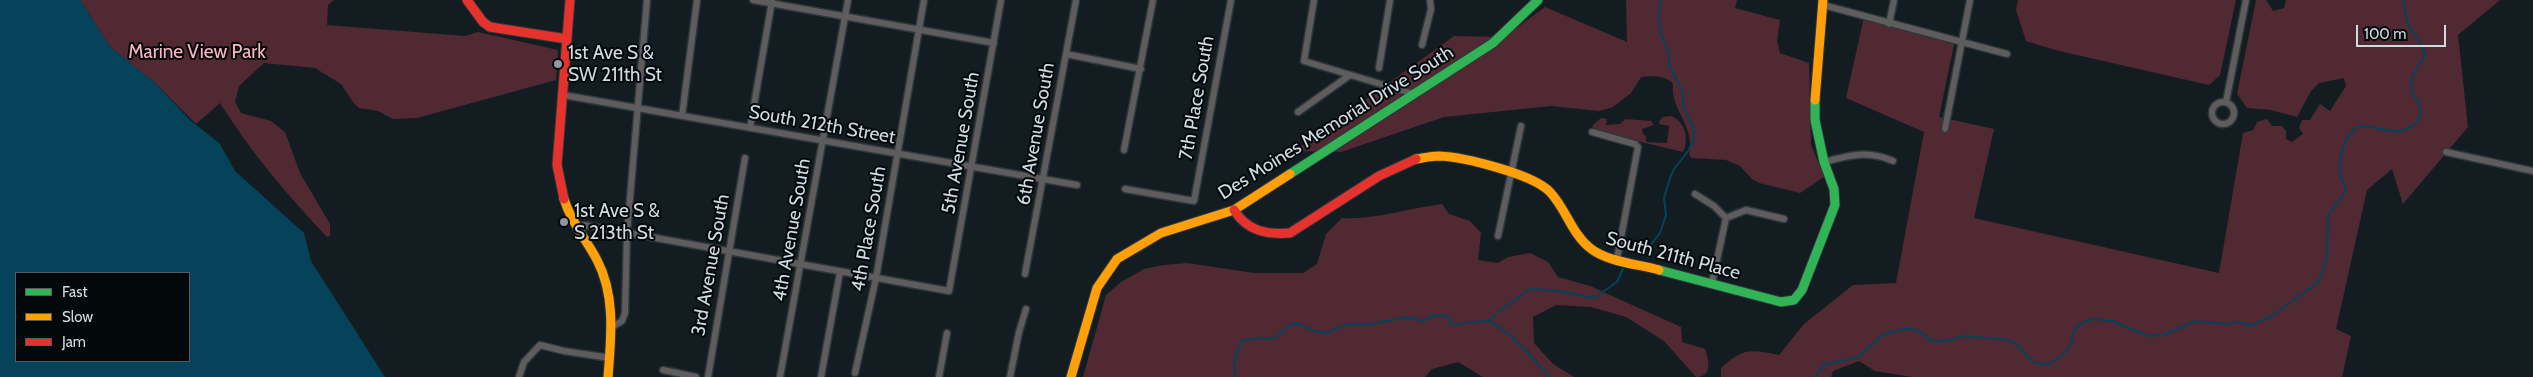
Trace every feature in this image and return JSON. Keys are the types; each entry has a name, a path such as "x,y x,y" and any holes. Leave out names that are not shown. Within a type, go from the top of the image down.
{"street":[{"path":"467,0 483,22 498,30 567,39"},
{"path":"570,0 557,165 564,199 577,228 602,270 610,295 612,327 608,377"},
{"path":"612,327 622,321 625,313 627,233 647,0"},
{"path":"682,116 697,0"},
{"path":"753,0 994,43"},
{"name":"4th Avenue South","path":"780,377 848,0"},
{"name":"4th Place South","path":"855,374 876,278 924,0"},
{"name":"5th Avenue South","path":"876,278 949,290 1001,0"},
{"name":"6th Avenue South","path":"1025,274 1076,0"},
{"path":"1124,150 1153,0"},
{"name":"7th Place South","path":"1125,189 1194,201 1231,0"},
{"path":"1314,0 1304,61 1414,94"},
{"path":"1379,68 1390,0"},
{"path":"1422,45 1431,9 1430,0"},
{"name":"Des Moines Memorial Drive South","path":"1071,377 1097,288 1116,259 1161,233 1234,210 1492,43 1538,0"},
{"path":"1889,24 1894,0"},
{"path":"1945,129 1970,0"},
{"path":"2226,102 2246,0"},
{"path":"750,128 772,2"},
{"path":"1893,161 1880,155 1864,153 1824,162 1818,141 1815,112 1823,2 1889,24 2007,54"},
{"path":"1066,54 1141,69"},
{"path":"1298,112 1350,75"},
{"name":"South 212th Street","path":"562,95 1077,185"},
{"path":"1498,236 1521,126"},
{"path":"1592,132 1634,144 1638,147 1617,259"},
{"path":"2446,152 2533,171"},
{"name":"South 211th Place","path":"1234,210 1243,225 1251,229 1271,233 1290,233 1393,169 1416,159 1444,156 1510,172 1533,180 1543,186 1551,193 1586,245 1600,254 1781,302 1794,300 1802,290 1835,205 1834,189 1824,162"},
{"name":"3rd Avenue South","path":"708,377 745,158"},
{"path":"1695,194 1714,206 1726,218"},
{"path":"1726,218 1746,210 1784,219"},
{"path":"1712,283 1726,218"},
{"path":"577,228 584,225 876,278"},
{"path":"821,377 840,272"},
{"path":"1010,377 1019,332 1026,309"},
{"path":"939,377 947,333"},
{"path":"520,377 524,362 540,345 564,351 610,358"},
{"path":"663,370 696,377"}],"green space":[{"name":"Marine View Park","path":"80,0 334,0 328,5 327,25 465,36 478,32 558,50 556,80 417,118 393,119 378,111 359,108 341,84 315,68 264,63 239,86 235,102 241,113 271,121 285,132 300,173 330,224 330,236 327,237 270,173 220,103 196,124 155,83 110,47"},
{"path":"1626,0 1737,0 1735,8 1780,20 1777,41 1780,53 1809,63 1811,145 1824,177 1800,193 1759,183 1752,179 1740,166 1726,160 1692,158 1689,155 1689,135 1675,102 1673,84 1666,79 1654,76 1641,77 1631,93 1613,107 1599,111 1551,106 1444,117 1341,152 1294,151 1454,36 1504,37 1545,7 1627,42"},
{"path":"2018,0 2236,0 2220,75 2209,85 2055,50 2026,41 2016,10"},
{"path":"2256,0 2266,0 2273,11 2284,8 2286,0 2500,0 2458,35 2468,127 2403,204 2392,169 2367,190 2336,329 2351,336 2342,377 1912,377 1875,371 1859,361 1833,371 1831,377 1721,377 1721,368 1741,354 1754,351 1779,355 1804,324 1853,285 1896,283 1924,132 1846,98 1864,17 1955,40 1939,117 1994,129 1974,218 2219,273 2243,133 2253,130 2257,122 2267,119 2272,126 2282,126 2286,131 2286,139 2292,142 2303,134 2299,128 2302,120 2310,120 2320,104 2330,111 2346,86 2344,78 2319,83 2311,91 2297,117 2271,110 2247,108 2237,94"},
{"path":"1671,116 1680,122 1685,131 1686,142 1683,152 1595,131 1592,126 1601,118 1607,119 1606,125 1620,124 1625,119 1651,121 1654,125 1642,129 1643,134 1646,136 1646,142 1667,143 1669,126 1659,124 1663,117"},
{"path":"1442,204 1449,214 1470,221 1481,233 1478,260 1498,263 1508,257 1530,253 1548,262 1558,277 1590,286 1681,327 1682,342 1705,349 1708,358 1707,371 1705,374 1696,377 1664,341 1626,317 1591,307 1556,305 1533,317 1534,343 1553,364 1574,377 1483,377 1458,362 1432,369 1425,377 1083,377 1106,295 1121,282 1144,269 1187,263 1254,273 1303,273 1317,264 1326,234 1342,218 1379,216"}],"water":[{"path":"0,0 80,0 110,47 155,83 190,120 220,144 235,171 304,233 311,261 385,377 0,377"}],"waterway":[{"path":"1648,258 1652,243 1660,233 1666,215 1664,198 1670,178 1674,169 1689,150 1694,138 1694,129 1683,106 1683,92 1669,65 1669,52 1660,33 1659,14 1661,0"},
{"path":"1815,377 1824,365 1858,357 1884,334 1908,328 1921,332 1931,341 1946,341 1964,336 2008,340 2015,343 2033,362 2050,364 2063,355 2071,344 2073,333 2077,326 2092,319 2112,321 2148,336 2163,335 2195,321 2228,324 2239,322 2251,326 2273,315 2317,283 2321,276 2327,257 2328,216 2345,192 2340,163 2343,148 2349,136 2359,126 2401,131 2414,125 2420,117 2419,104 2412,92 2411,82 2425,55 2421,44 2408,25 2403,0"},
{"path":"1498,312 1530,289 1558,291 1594,298 1617,282 1623,269"},
{"path":"1235,377 1234,359 1242,341 1276,338 1288,326 1296,323 1315,331 1327,333 1347,324 1371,324 1407,317 1423,321 1435,315 1447,316 1452,324 1482,321 1493,323 1511,336 1550,377"},
{"path":"1488,321 1495,315"}],"traffic: fast":[{"path":"1290,174 1493,43 1538,0"},
{"path":"1659,270 1781,302 1794,300 1802,290 1835,205 1834,189 1824,162 1815,120 1815,100"}],"traffic: slow":[{"path":"1815,100 1823,0"},
{"path":"1416,159 1439,156 1450,157 1481,163 1529,179 1550,192 1578,236 1597,253 1614,260 1659,270"},
{"path":"1071,377 1097,288 1117,259 1161,233 1234,210 1290,174"},
{"path":"564,199 575,223 597,260 607,288 611,317 608,377"}],"traffic: jam":[{"path":"467,0 483,22 490,27 567,39"},
{"path":"564,199 557,165 570,0"},
{"path":"1234,210 1245,223 1258,230 1273,233 1290,233 1379,176 1416,159"}],"place":[{"name":"1st Ave S & SW 211th St","path":"558,64"},
{"name":"1st Ave S & S 213th St","path":"564,222"}]}
